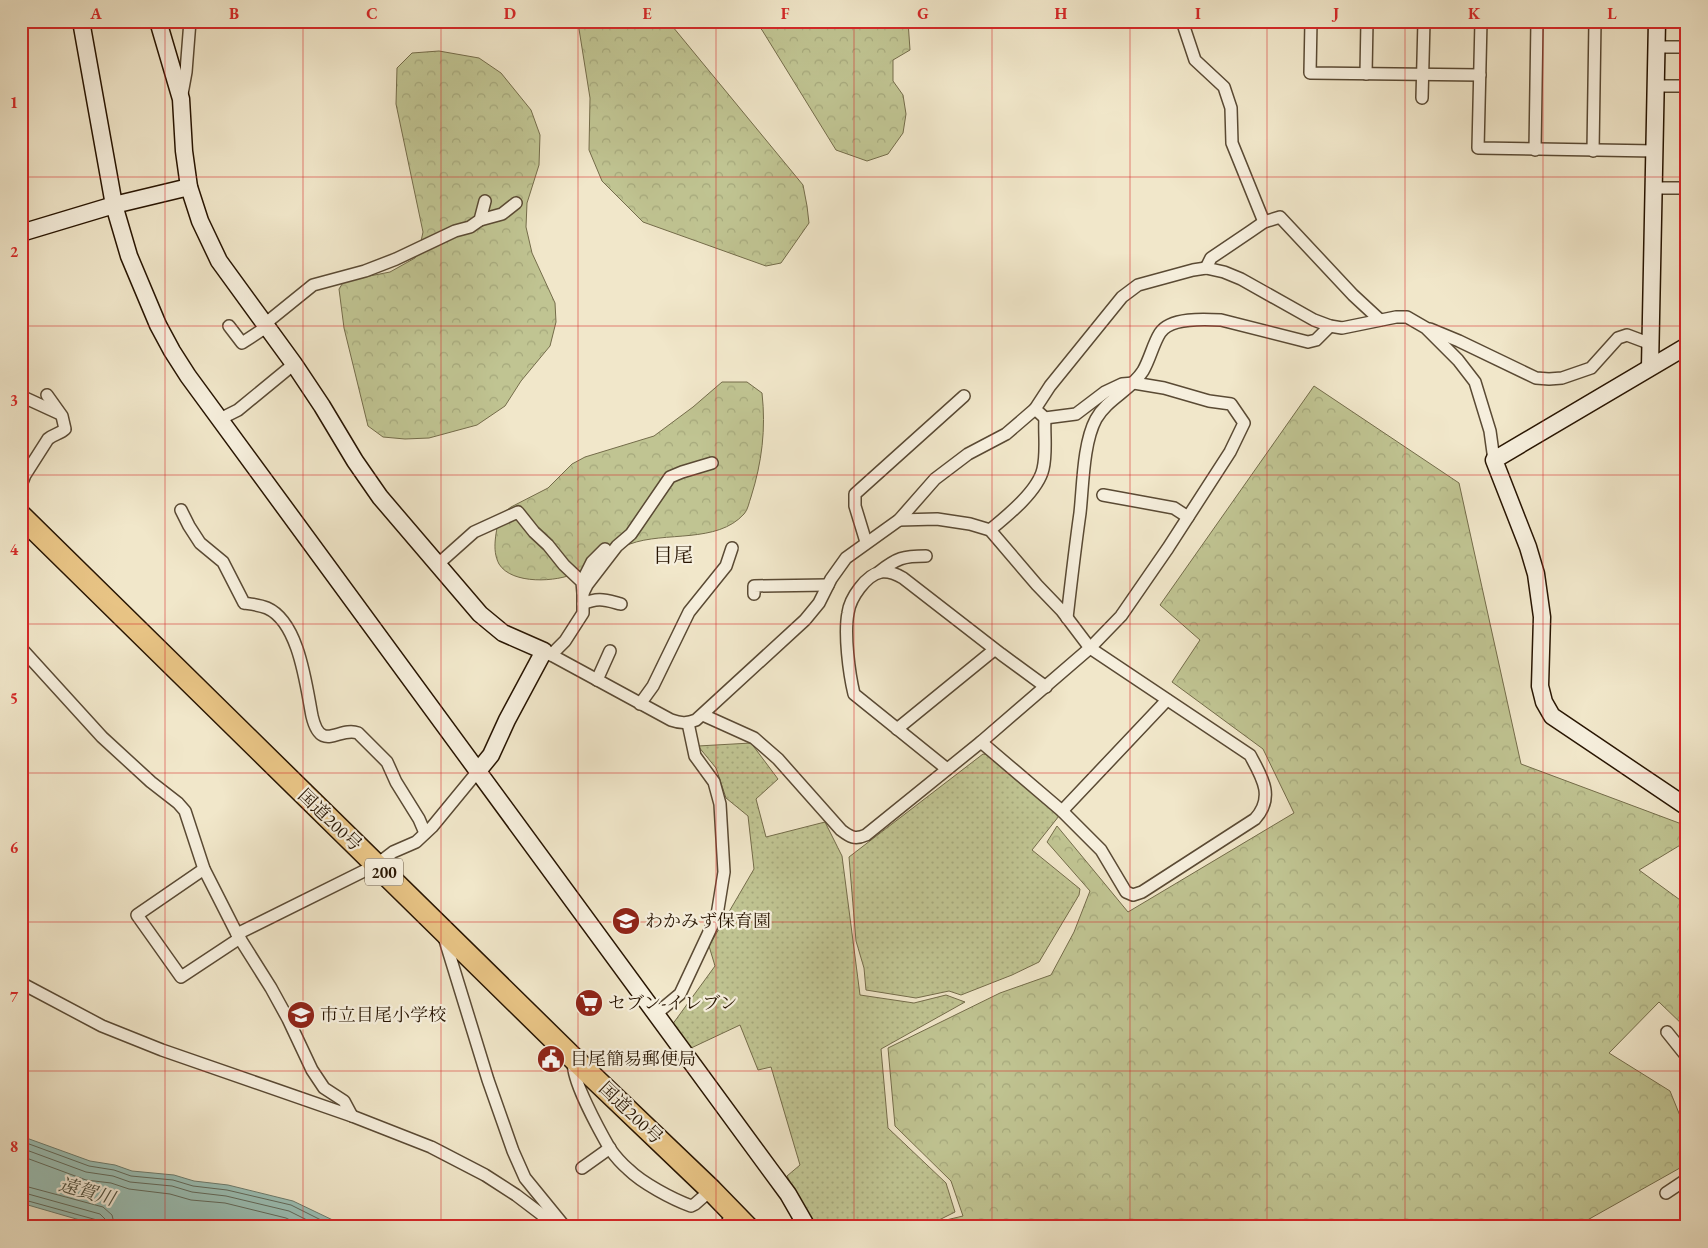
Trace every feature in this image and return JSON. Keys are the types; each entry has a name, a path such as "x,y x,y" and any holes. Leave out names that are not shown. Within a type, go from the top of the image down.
{"highway":[{"name":"国道200号","path":"21,516 575,1060 712,1190 735,1222"}],"street":[{"path":"81,21 114,205 129,256 158,325 172,351 220,420 788,1194 807,1227"},
{"path":"158,21 181,98 184,151 189,187 200,221 219,260 294,364 322,406 354,461 380,497 480,614 503,633 548,653 671,720 688,723 703,715 805,620 819,603 828,585 846,558 899,520 935,479 968,454 1006,434 1036,409 1050,386 1122,297 1138,285 1206,268 1224,272 1241,279 1314,320 1330,326 1342,328 1396,317 1407,317 1426,328 1459,341 1536,378 1549,379 1578,374 1591,368 1618,338 1627,335 1650,344"},
{"path":"181,98 186,72 190,21"},
{"path":"1182,21 1195,60 1224,87 1231,108 1232,144 1264,222"},
{"path":"1311,21 1310,73 1480,75"},
{"path":"1366,74 1367,21"},
{"path":"1422,98 1424,21"},
{"path":"1481,21 1478,148 1655,151"},
{"path":"1535,150 1538,21"},
{"path":"1593,151 1595,21"},
{"path":"1650,367 1657,21"},
{"path":"1656,47 1687,47"},
{"path":"1656,86 1687,86"},
{"path":"21,233 114,205 189,187"},
{"path":"1654,188 1687,188"},
{"path":"480,220 485,201"},
{"path":"229,326 242,343 267,325 313,285 365,272 455,231 470,227 480,220 502,214 516,203"},
{"path":"1206,268 1211,258 1264,222 1280,217 1380,320"},
{"path":"1067,618 1090,434 1096,419 1106,406 1134,383 1143,371 1160,333 1166,326 1179,322 1207,319 1221,320 1308,342 1316,340 1330,326"},
{"path":"1426,328 1458,360 1475,382 1490,431 1494,460 1528,546 1536,574 1542,617 1540,686 1544,702 1552,716 1687,807"},
{"path":"1494,460 1687,346"},
{"path":"220,420 238,410 294,364"},
{"path":"703,715 754,738 778,759 841,830 854,838 866,835 981,742 1090,648 1121,616 1230,452 1244,423 1231,404 1209,401 1164,388 1134,383 1122,384 1105,392 1076,414 1045,418"},
{"path":"21,485 48,438 61,433 65,429 60,414 47,395"},
{"path":"21,396 60,414"},
{"path":"866,542 854,506 855,494 964,396"},
{"path":"990,530 1008,516 1038,482 1043,468 1045,418 1036,409"},
{"path":"583,593 587,585 618,546 631,534 670,477 712,463"},
{"path":"1103,495 1174,508 1188,517"},
{"path":"181,510 200,543 223,562 244,603 268,608 279,617 286,628 296,645 301,659 312,716 318,731 322,735 327,736 353,731 358,732 386,762 425,833"},
{"path":"437,565 474,532 518,512 534,532 548,545 583,593 593,600 601,599 620,604"},
{"path":"899,520 938,519 970,524 990,530 1067,618 1090,648 1250,755 1262,777 1266,794 1263,810 1256,819 1142,892 1133,895 1126,892 1101,850 1062,811 981,742"},
{"path":"640,704 653,686 689,612 726,566 732,548"},
{"path":"204,869 136,916 181,977 238,936 376,865 393,852 416,842 490,755 506,720 548,653 576,627 583,613 583,593 592,562 605,549"},
{"path":"926,556 906,556 894,560 869,578 852,601 848,611 846,634 854,694 947,769"},
{"path":"879,572 892,572 903,578 994,650 1046,686"},
{"path":"754,594 754,586 828,585"},
{"path":"21,648 102,737 185,811 204,869 238,936 288,1019 318,1081 324,1088 344,1101 352,1116"},
{"path":"897,729 994,650"},
{"path":"598,680 610,651"},
{"path":"1062,811 1167,700"},
{"path":"656,1014 680,994 717,915 724,872 720,804 714,782 695,756 688,723"},
{"path":"440,926 488,1080 513,1151 526,1178 565,1227"},
{"path":"21,983 102,1026 162,1050 352,1116 431,1147 485,1175 522,1200 554,1227"},
{"path":"1667,1032 1687,1056"},
{"path":"575,1060 572,1065 581,1092 610,1148 628,1170 677,1201 690,1206 712,1190"},
{"path":"582,1168 610,1148"},
{"path":"1666,1193 1687,1179"}],"green space":[{"path":"581,21 668,21 803,185 809,223 781,263 766,266 643,222 602,181 589,150 590,98 579,29"},
{"path":"753,21 908,21 910,50 893,60 893,81 903,95 906,114 903,133 888,154 867,161 836,150 762,30"},
{"path":"439,51 479,58 501,73 531,110 540,135 539,165 527,203 526,227 532,253 555,303 556,322 550,346 521,381 505,406 477,425 429,438 405,439 383,437 368,426 344,328 339,289 344,281 390,272 415,258 419,251 423,232 396,104 397,68 412,53"},
{"path":"722,382 747,382 762,393 764,420 762,445 755,484 744,514 733,523 720,530 644,540 630,544 576,573 547,580 514,576 505,571 499,564 495,546 499,516 511,507 548,488 572,464 585,457 654,436 693,407"},
{"path":"1314,386 1459,483 1521,764 1687,826 1687,841 1639,870 1687,905 1687,1029 1659,1002 1609,1053 1670,1091 1687,1133 1687,1164 1575,1227 944,1227 946,1220 963,1216 951,1181 895,1126 888,1048 1000,993 1051,975 1074,932 1090,891 1047,842 1057,826 1128,912 1294,813 1263,749 1172,682 1200,640 1160,605"},
{"path":"751,743 778,779 756,799 766,837 825,822 842,856 860,995 914,1003 946,995 965,1002 881,1049 888,1128 946,1183 955,1212 939,1220 937,1227 812,1227 787,1176 800,1165 771,1067 758,1070 740,1025 689,1049 672,1025 715,966 709,946 754,869 748,816 726,798 716,768 698,746"},
{"path":"983,754 989,755 1059,816 1032,850 1080,889 1079,895 1039,962 1012,975 961,995 949,991 916,998 866,990 864,968 856,941 849,857"}],"water":[{"name":"遠賀川","path":"21,1136 90,1161 115,1165 132,1171 174,1175 194,1181 228,1185 293,1201 339,1223 341,1227 104,1227 21,1203"}],"place":[{"name":"わかみず保育園","path":"626,921"},
{"name":"セブン-イレブン","path":"589,1003"},
{"name":"市立目尾小学校","path":"301,1015"},
{"name":"目尾簡易郵便局","path":"551,1059"}],"district":[{"name":"目尾","path":"673,555"}]}
